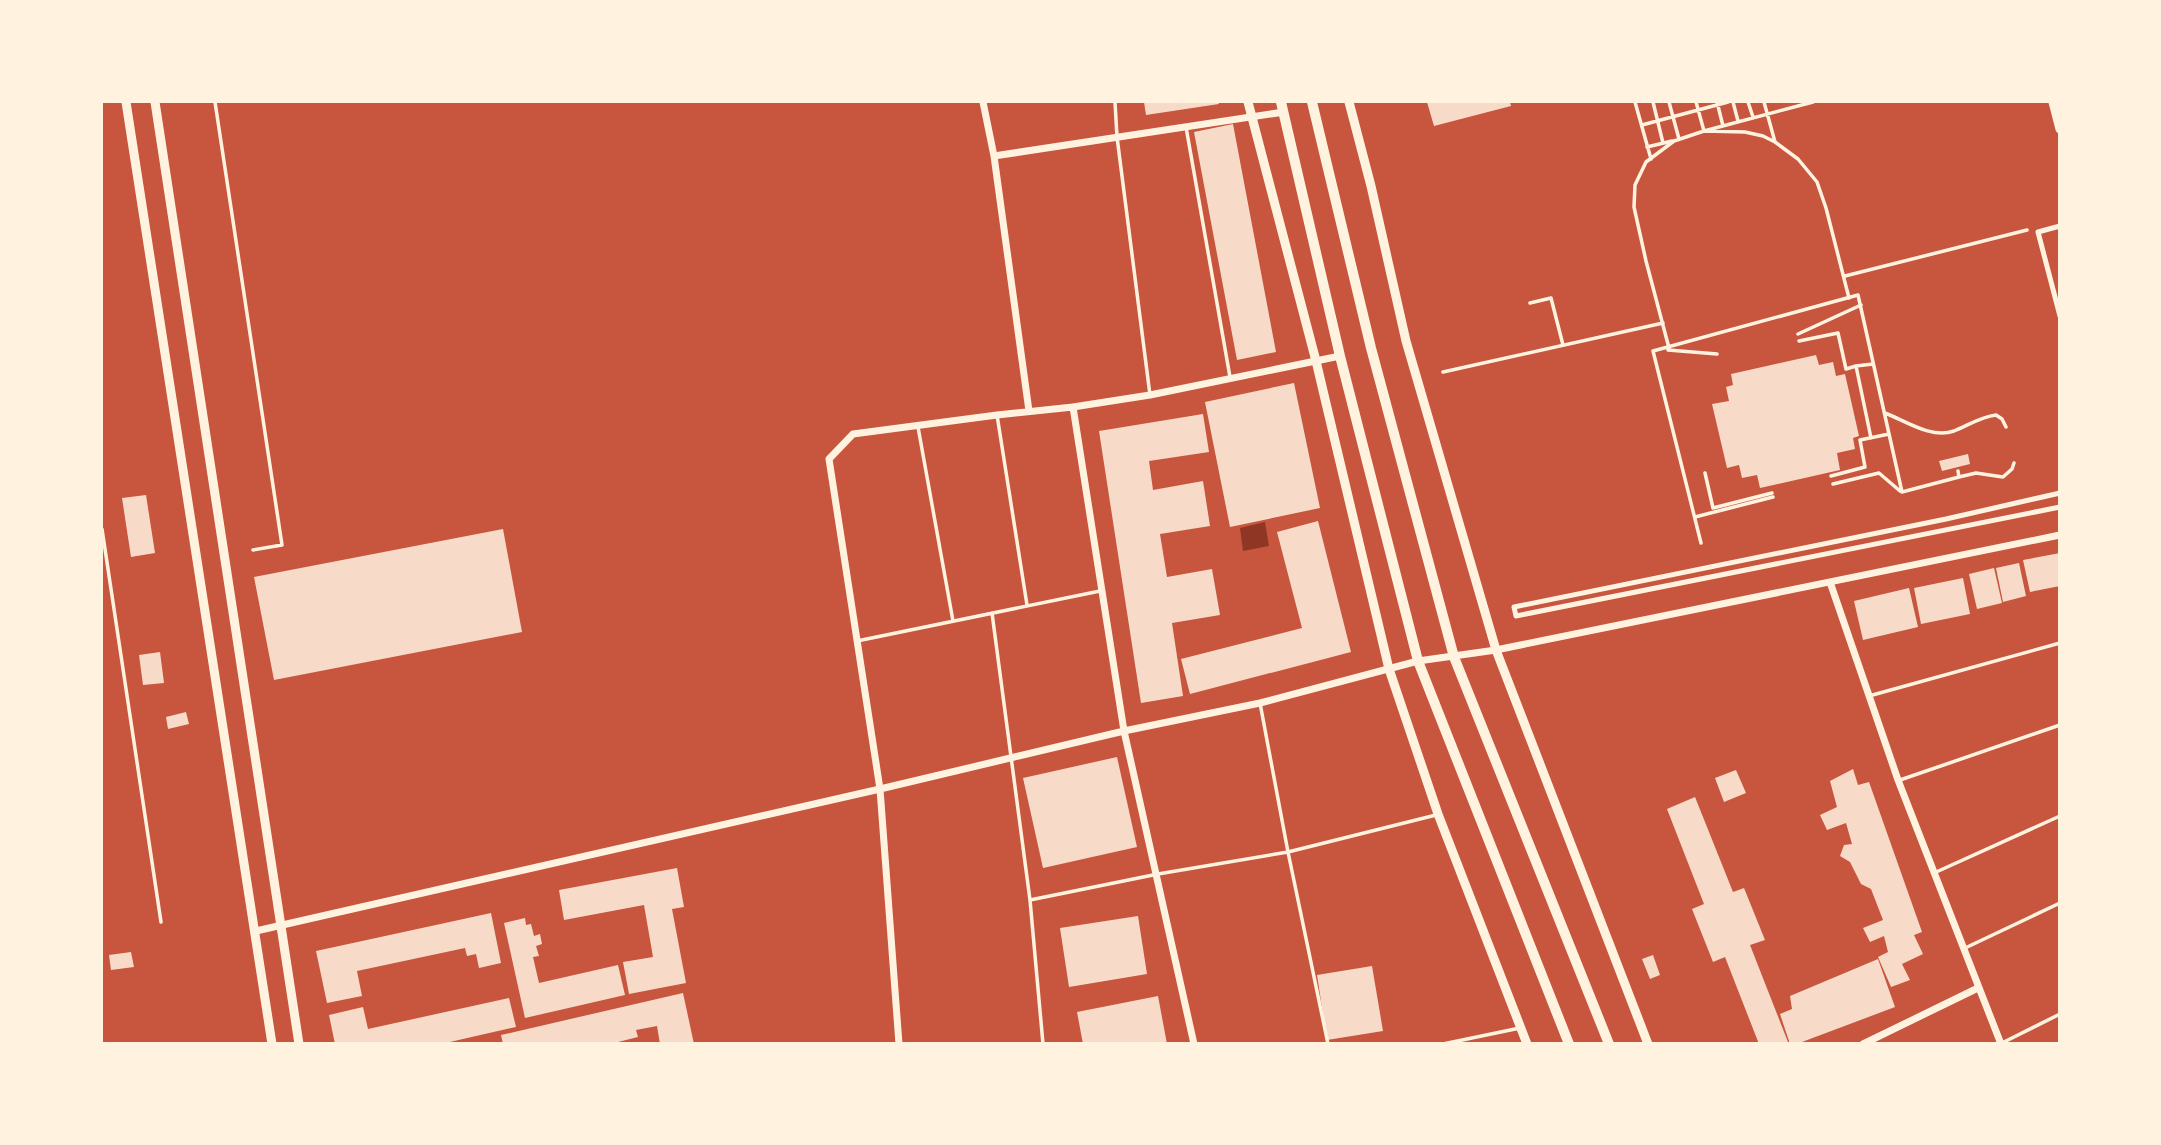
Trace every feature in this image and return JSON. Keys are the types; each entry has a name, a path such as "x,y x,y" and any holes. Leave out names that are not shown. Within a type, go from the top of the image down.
{"main road":[{"path":"1312,102 1371,348 1454,657 1609,1044"},
{"path":"1283,107 1340,356 1418,661 1569,1044"}],"street":[{"path":"126,102 272,1044"},
{"path":"155,102 299,1044"},
{"path":"983,102 994,156 1029,411"},
{"path":"1248,102 1316,361 1389,668 1438,814 1527,1044"},
{"path":"1349,102 1406,341 1496,650 1648,1044"},
{"path":"2053,102 2060,129"},
{"path":"994,156 1252,116 1283,107"},
{"path":"2060,226 2038,232 2060,316"},
{"path":"898,1044 880,789 829,459 853,434 1150,395 1340,356"},
{"path":"1073,407 1124,731 1194,1044"},
{"path":"2060,493 1946,519 1514,607 1516,616 2060,506"},
{"path":"256,930 1124,731 1260,704 1418,661 1496,650 2060,535"},
{"path":"1830,582 1898,780 2001,1043"},
{"path":"1863,1044 1978,988"}],"lane":[{"path":"1115,102 1117,137 1150,395"},
{"path":"1185,127 1230,379"},
{"path":"997,415 1027,605"},
{"path":"917,425 953,621"},
{"path":"102,529 161,922"},
{"path":"857,641 1102,590"},
{"path":"992,613 1009,758 1030,900 1043,1044"},
{"path":"1868,697 2060,643"},
{"path":"1260,704 1328,1044"},
{"path":"1898,780 2060,725"},
{"path":"1030,900 1158,874 1288,852 1438,814"},
{"path":"1933,873 2060,816"},
{"path":"1963,949 2060,904"},
{"path":"2001,1043 2060,1014"},
{"path":"1443,1044 1520,1028"}],"path":[{"path":"215,102 282,545 253,550"},
{"path":"1635,102 1651,159"},
{"path":"1653,102 1663,143"},
{"path":"1669,102 1677,140"},
{"path":"1696,102 1704,131"},
{"path":"1642,125 1717,103 1730,102 1738,121"},
{"path":"1748,102 1753,117"},
{"path":"1764,102 1775,142"},
{"path":"1647,147 1813,102"},
{"path":"1717,103 1723,125"},
{"path":"1704,131 1745,132 1763,136 1798,159 1817,182 1849,298"},
{"path":"1669,348 1634,207 1634,185 1646,162 1677,140"},
{"path":"1844,276 2027,230"},
{"path":"1701,543 1653,351 1858,295 1902,492"},
{"path":"1530,303 1551,298 1563,345"},
{"path":"1798,334 1861,305"},
{"path":"1443,372 1662,323"},
{"path":"1799,341 1838,333 1846,369 1873,364"},
{"path":"1662,350 1717,354"},
{"path":"1856,366 1871,438"},
{"path":"1885,413 1923,430 1951,432 1982,417 1996,415 2003,419 2006,427"},
{"path":"1831,476 1865,467 1860,440 1889,433"},
{"path":"1902,492 1976,473 2003,477 2012,469 2014,463"},
{"path":"1958,471 1959,477"},
{"path":"1695,517 1772,495 1713,508 1704,473"},
{"path":"1833,484 1880,473 1902,492"}],"shaded area":[{"path":"1265,522 1269,546 1243,551 1240,528"}],"building":[{"path":"1144,102 1218,102 1219,104 1146,115"},
{"path":"1427,102 1510,102 1511,106 1434,126"},
{"path":"1233,124 1276,352 1237,360 1194,132"},
{"path":"1816,355 1819,365 1833,362 1836,376 1845,374 1859,436 1853,438 1855,449 1837,453 1840,470 1760,488 1757,475 1742,478 1739,465 1727,468 1712,404 1729,401 1726,387 1733,385 1731,374"},
{"path":"1294,383 1320,508 1230,527 1205,402"},
{"path":"1203,414 1209,452 1149,461 1153,490 1203,481 1210,526 1160,534 1167,577 1212,569 1220,615 1172,623 1183,696 1141,703 1099,431"},
{"path":"1968,454 1970,464 1942,471 1939,461"},
{"path":"146,495 155,553 131,557 122,498"},
{"path":"1318,521 1351,652 1190,694 1181,659 1302,628 1277,532"},
{"path":"503,529 522,632 274,680 254,577"},
{"path":"2060,553 2060,586 2030,592 2023,560"},
{"path":"2019,563 2026,596 2003,602 1996,568"},
{"path":"1994,568 2002,603 1977,609 1969,574"},
{"path":"1963,578 1970,614 1921,624 1914,588"},
{"path":"1909,588 1918,627 1863,640 1854,601"},
{"path":"160,652 164,683 143,685 139,655"},
{"path":"186,712 189,724 168,729 166,717"},
{"path":"1117,757 1137,847 1043,868 1023,778"},
{"path":"1853,769 1858,785 1869,782 1922,932 1914,935 1923,954 1902,964 1910,980 1891,987 1878,957 1888,952 1884,936 1870,942 1863,928 1883,920 1871,889 1861,884 1850,862 1840,856 1844,845 1852,844 1846,823 1827,830 1820,815 1837,807 1830,781"},
{"path":"1736,770 1746,793 1724,802 1715,778"},
{"path":"1695,797 1733,892 1744,888 1765,940 1750,945 1788,1042 1785,1044 1759,1044 1725,957 1713,962 1692,909 1704,904 1667,809"},
{"path":"677,868 684,907 672,909 686,983 629,994 623,962 653,957 644,905 564,920 559,890"},
{"path":"491,913 501,963 479,968 476,954 467,956 465,948 357,971 362,996 327,1003 316,951"},
{"path":"1138,916 1147,974 1069,987 1060,928"},
{"path":"525,918 526,925 531,924 534,936 540,934 542,944 536,946 539,956 533,957 539,983 618,965 625,995 525,1018 504,923"},
{"path":"131,952 134,967 111,970 109,955"},
{"path":"1653,955 1660,975 1650,979 1642,959"},
{"path":"1878,959 1895,1007 1802,1042 1790,1044 1780,1014 1792,1009 1790,996"},
{"path":"1372,966 1383,1031 1327,1040 1317,975"},
{"path":"683,993 694,1044 660,1044 657,1026 636,1030 638,1037 610,1044 503,1044 501,1035"},
{"path":"1158,996 1167,1044 1083,1044 1077,1012"},
{"path":"509,998 516,1027 441,1044 335,1044 329,1015 363,1007 368,1029"}]}
